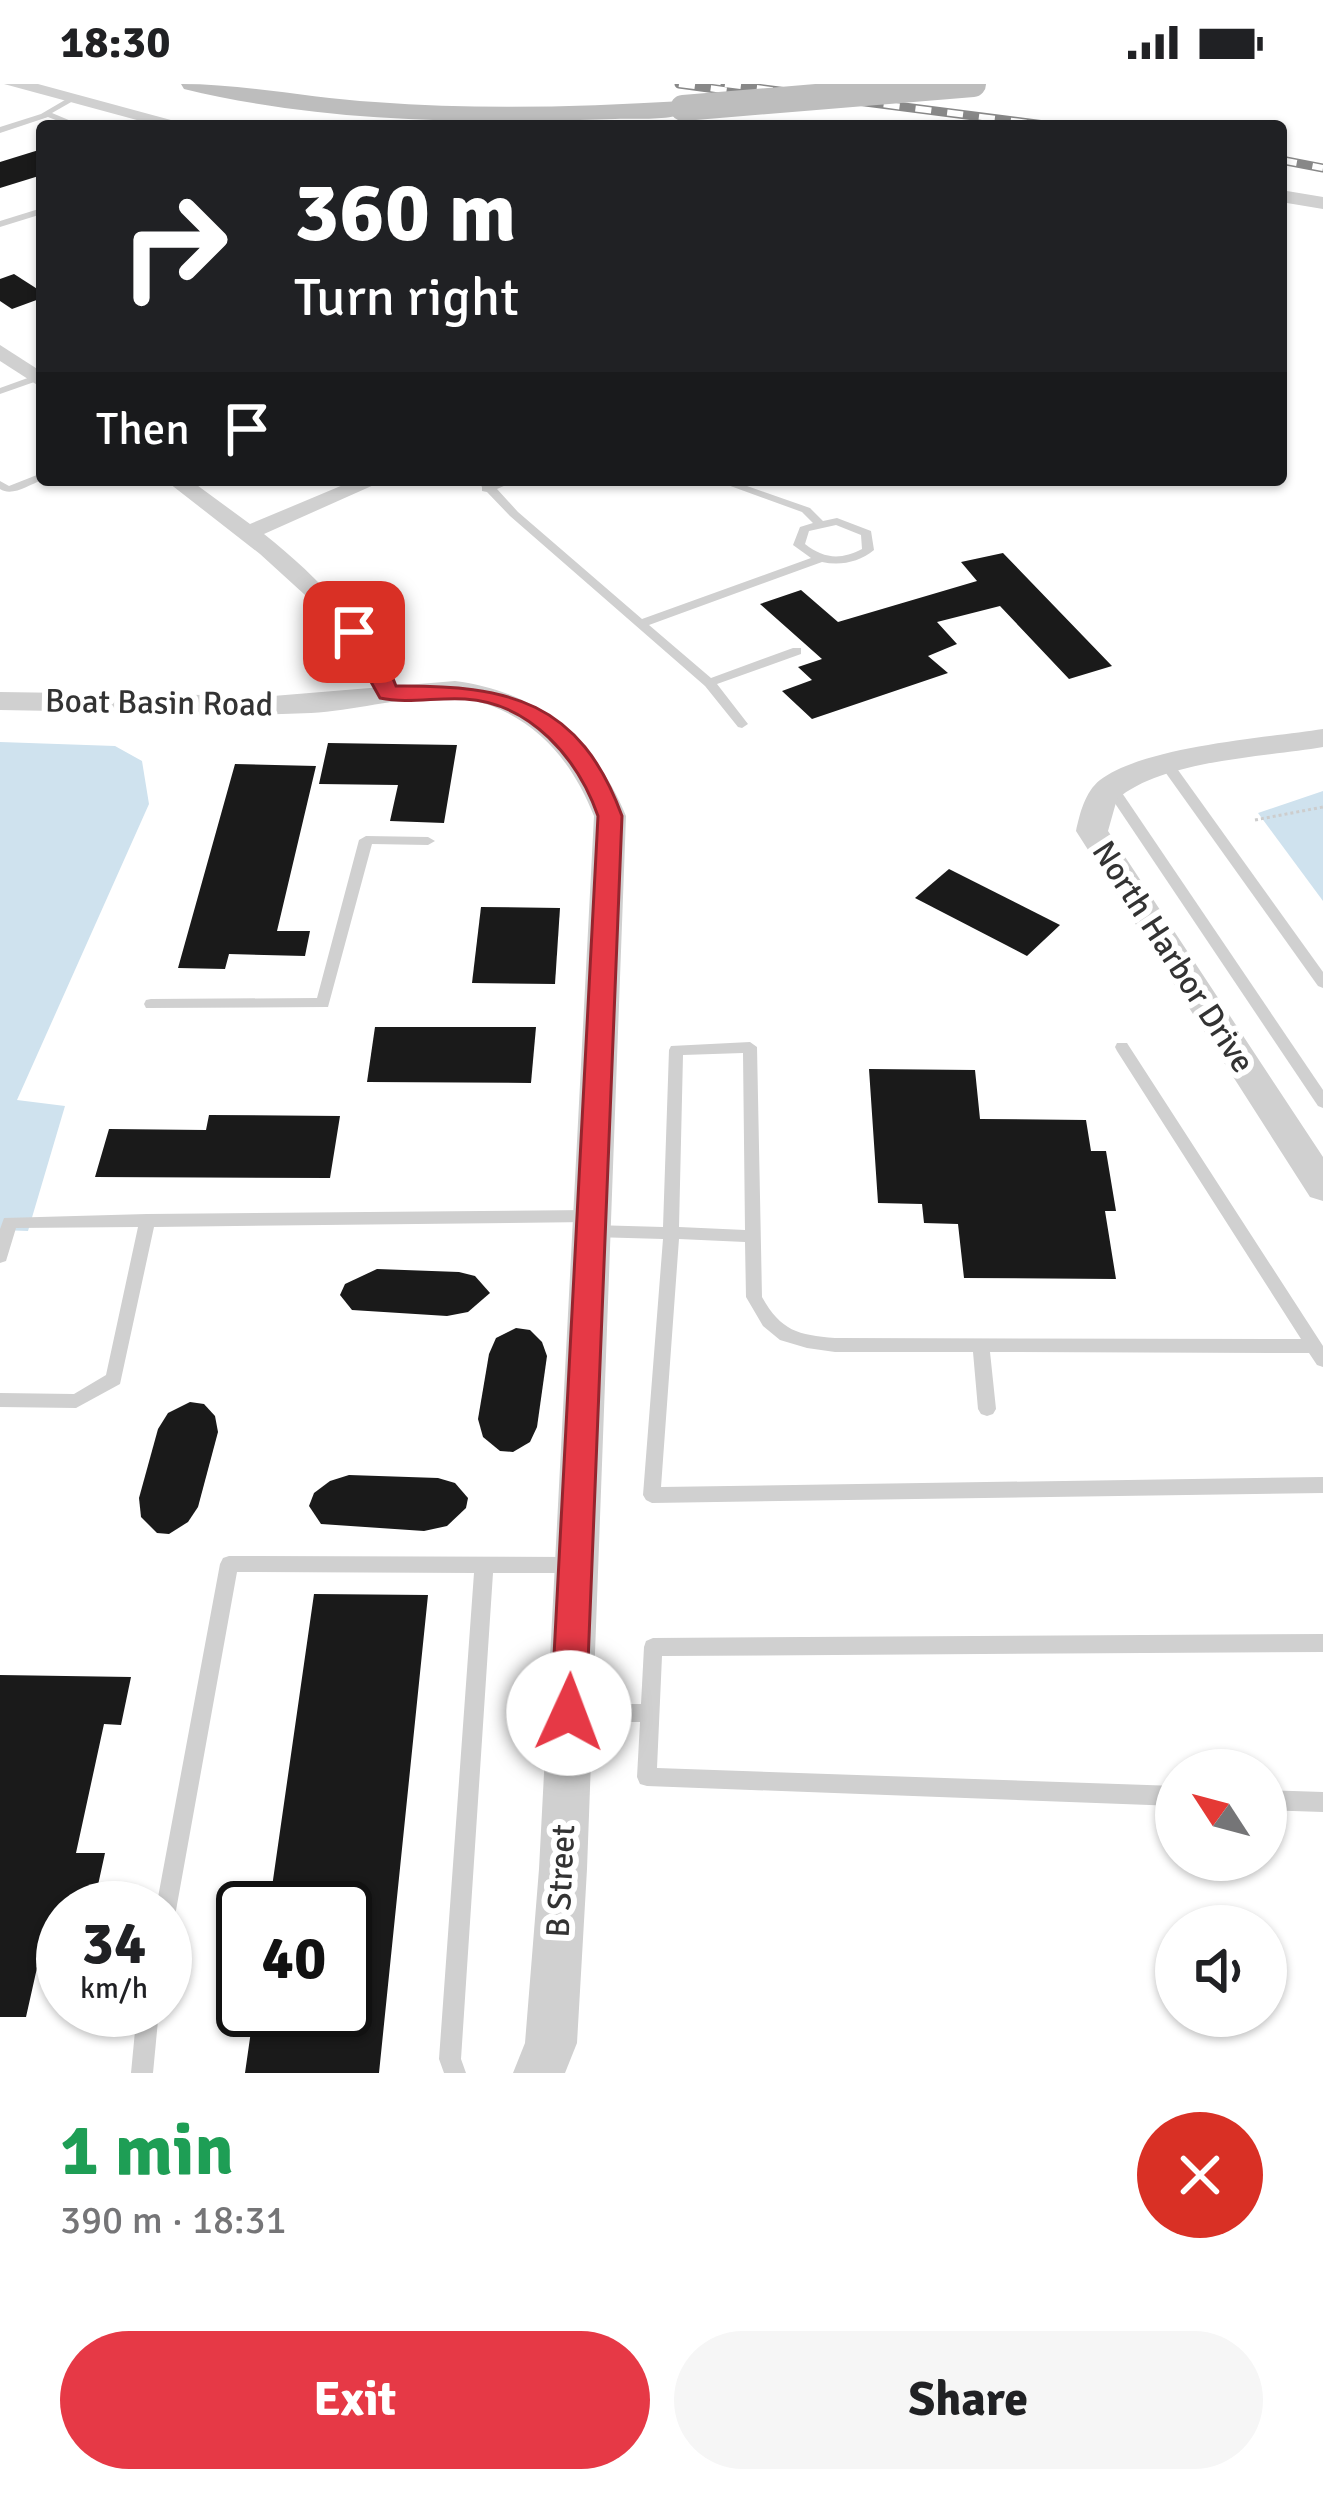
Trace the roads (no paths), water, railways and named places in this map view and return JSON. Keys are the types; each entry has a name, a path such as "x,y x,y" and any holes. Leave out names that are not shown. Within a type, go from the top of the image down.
{"main road":[{"path":"192,84 301,101 476,114 682,108 973,84"}],"street":[{"path":"14,84 158,120"},
{"path":"1287,197 1323,203"},
{"path":"0,351 36,378"},
{"path":"184,486 248,532 338,609 371,654 388,693"},
{"path":"248,532 359,486"},
{"name":"B Street","path":"388,693 468,692 501,699 546,722 579,754 599,785 610,816 551,2043 539,2073"},
{"name":"Boat Basin Road","path":"0,701 311,704 388,693"},
{"name":"North Harbor Drive","path":"1323,738 1139,772 1111,787 1099,800 1092,831 1107,861 1323,1186"}],"lane":[{"path":"0,130 45,115 70,99"},
{"path":"45,115 61,120"},
{"path":"0,224 36,213"},
{"path":"0,391 36,381"},
{"path":"0,484 8,490 36,478"},
{"path":"486,486 709,683 742,724"},
{"path":"736,486 806,510 819,523"},
{"path":"643,623 820,559 853,559 872,544 867,533 854,524 819,523 804,529 798,540 804,551 820,559"},
{"path":"709,683 797,652"},
{"path":"1168,766 1323,983"},
{"path":"1111,787 1323,1102"},
{"path":"151,1004 323,1003 366,840 428,841"},
{"path":"1122,1046 1319,1353"},
{"path":"1319,1353 798,1341 768,1325 754,1297 750,1047 676,1050 671,1233 652,1495 1323,1485"},
{"path":"0,1400 76,1401 114,1379 147,1220"},
{"path":"0,1257 10,1222 591,1224 753,1236"},
{"path":"981,1346 987,1409"},
{"path":"171,1881 229,1564 574,1565"},
{"path":"455,2073 449,2059 484,1566"},
{"path":"1155,1795 647,1777 653,1648 1323,1643"},
{"path":"569,1713 650,1713"},
{"path":"1287,1801 1323,1802"},
{"path":"142,2073 145,2037"}],"water":[{"path":"0,742 115,746 142,761 149,804 17,1100 65,1106 28,1231 0,1230"},
{"path":"1323,791 1323,901 1258,813"}],"railway":[{"path":"679,84 738,92"},
{"path":"725,84 1005,120"},
{"path":"1287,161 1323,168"}]}
